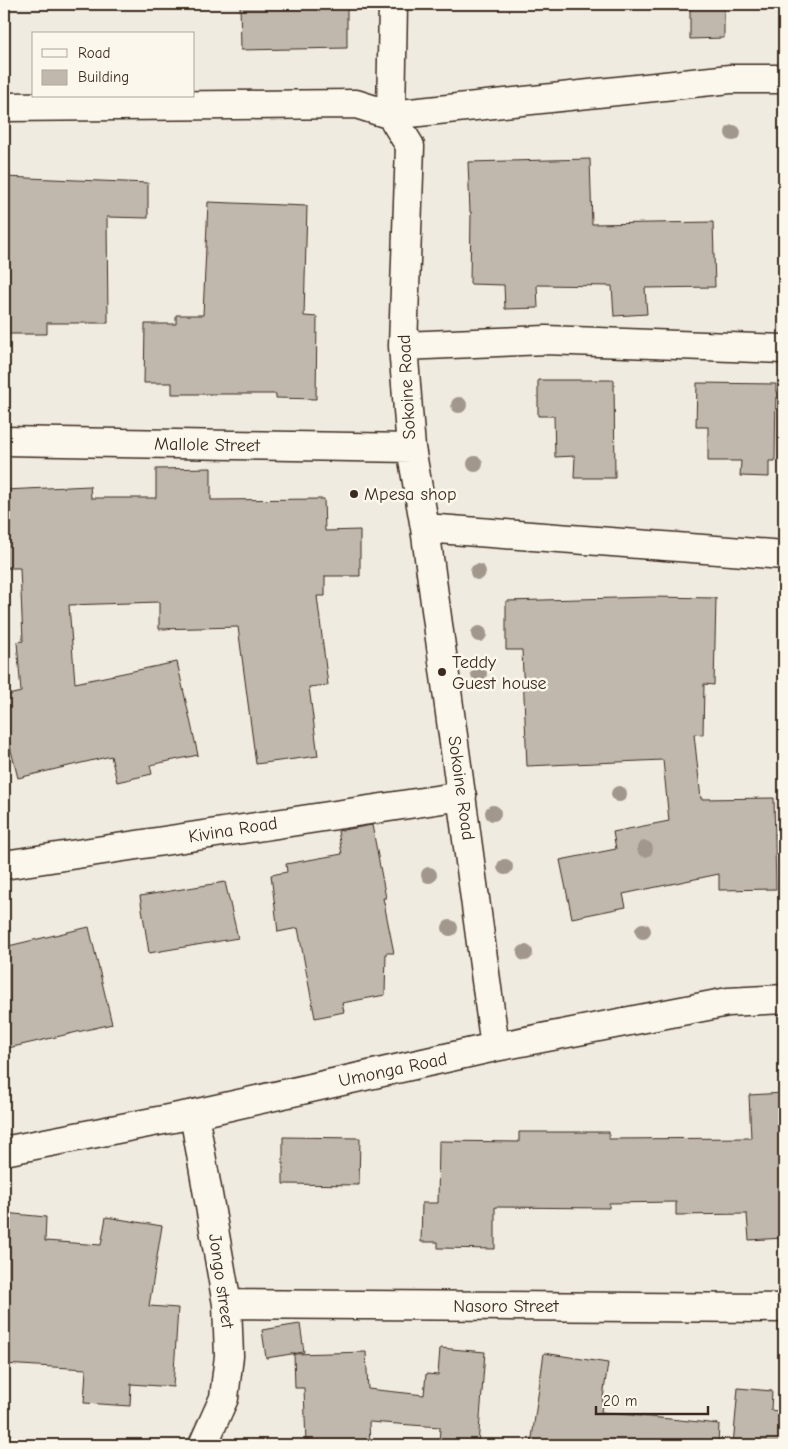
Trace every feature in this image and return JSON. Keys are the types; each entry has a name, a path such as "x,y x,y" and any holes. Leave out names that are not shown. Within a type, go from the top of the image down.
{"street":[{"path":"391,115 393,4"},
{"path":"4,107 356,104 391,115 730,79 784,78"},
{"name":"Sokoine Road","path":"391,115 410,146 403,346 411,448 425,528 495,1047"},
{"path":"403,346 546,340 784,349"},
{"name":"Mallole Street","path":"4,441 411,448"},
{"path":"425,528 784,555"},
{"name":"Kivina Road","path":"4,865 462,796"},
{"name":"Umonga Road","path":"4,1151 194,1114 495,1047 728,1002 784,999"},
{"name":"Jongo street","path":"194,1114 227,1304 229,1356 224,1398 203,1445"},
{"name":"Nasoro Street","path":"227,1304 784,1308"}],"building":[{"path":"240,4 347,4 347,48 241,50"},
{"path":"690,4 724,4 724,38 690,39"},
{"path":"590,159 592,224 713,222 715,287 645,288 647,314 614,316 612,286 537,285 538,308 505,309 504,285 470,284 471,212 468,162"},
{"path":"4,177 148,183 148,218 107,217 108,323 47,323 47,334 4,334"},
{"path":"208,202 307,206 304,316 317,317 316,399 276,398 276,394 172,394 172,383 144,383 145,324 176,324 176,315 203,315"},
{"path":"538,380 614,380 615,478 574,478 575,456 555,457 554,416 538,416"},
{"path":"697,383 776,384 775,461 769,461 769,477 740,476 741,461 708,461 708,427 696,427"},
{"path":"211,468 211,500 324,499 325,531 360,530 360,576 325,576 325,596 317,596 328,685 309,687 318,756 256,764 238,627 159,629 159,602 69,605 75,683 177,662 198,755 150,765 152,774 117,782 111,756 18,778 4,723 4,696 21,692 17,642 23,641 20,568 4,568 4,490 90,486 91,498 156,498 156,469"},
{"path":"652,597 716,598 714,685 704,684 703,735 694,734 701,799 774,798 776,889 719,890 719,874 623,894 626,907 572,918 560,860 616,849 613,832 669,821 663,760 527,766 522,650 506,650 506,601"},
{"path":"372,825 386,898 383,898 394,953 386,953 385,995 342,1003 344,1012 315,1018 298,928 278,932 271,875 287,872 286,864 342,854 338,831"},
{"path":"225,882 238,938 149,953 140,896"},
{"path":"89,927 112,1024 4,1049 4,947"},
{"path":"784,1093 784,1238 749,1240 747,1214 676,1215 676,1202 609,1203 609,1208 495,1207 495,1249 438,1248 438,1242 421,1242 422,1203 438,1203 439,1141 519,1142 519,1132 609,1132 609,1139 751,1138 749,1095"},
{"path":"283,1137 360,1138 359,1185 283,1184"},
{"path":"4,1213 46,1217 45,1241 101,1245 106,1217 162,1226 149,1306 178,1308 173,1387 131,1384 130,1406 84,1403 86,1369 4,1364"},
{"path":"300,1324 304,1352 266,1358 262,1330"},
{"path":"440,1348 485,1352 478,1445 439,1445 440,1427 369,1422 370,1445 306,1445 304,1388 295,1388 294,1354 366,1352 368,1389 424,1395 426,1374 438,1375"},
{"path":"544,1353 608,1363 601,1412 719,1424 718,1445 531,1445"},
{"path":"738,1388 772,1391 771,1410 784,1412 784,1445 733,1445"}],"place":[{"name":"Mpesa shop","path":"354,494"},
{"name":"Teddy Guest house","path":"442,672"}]}
